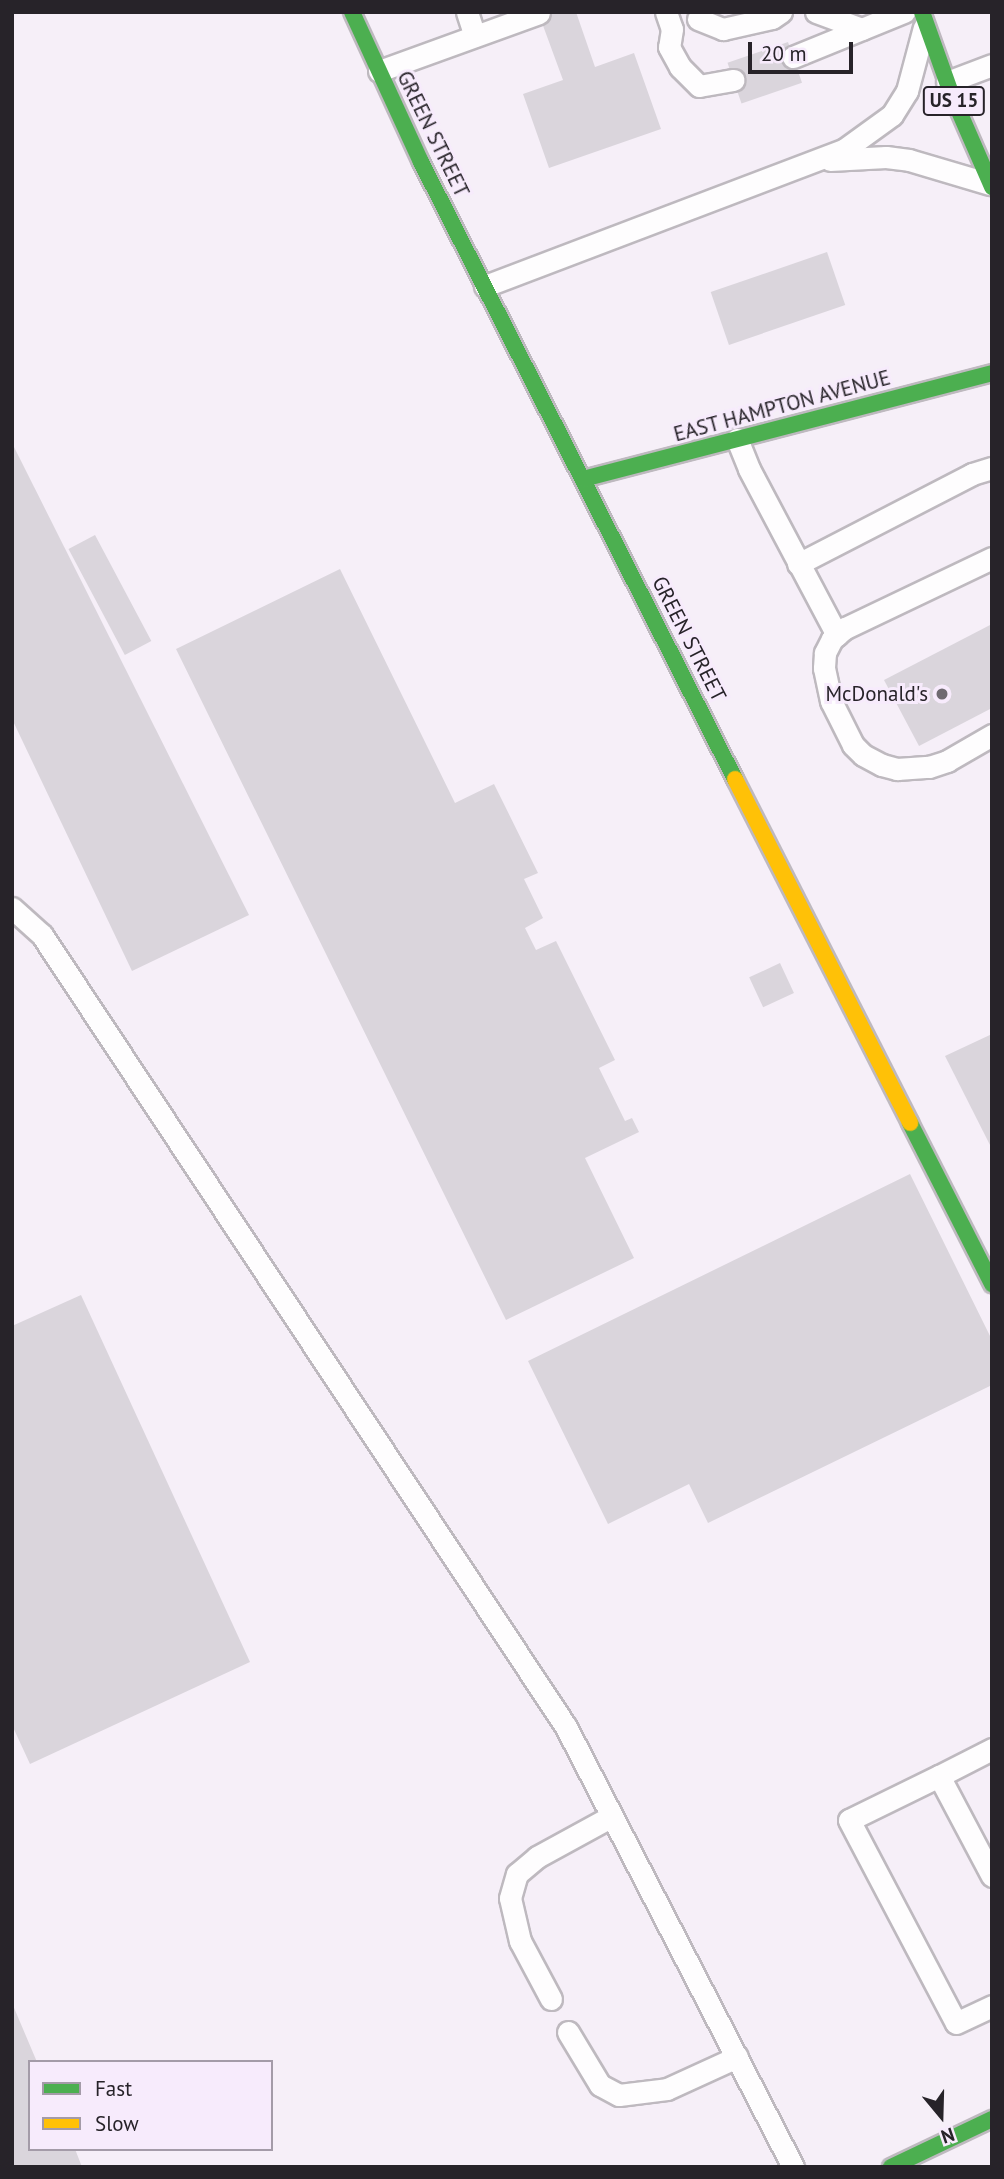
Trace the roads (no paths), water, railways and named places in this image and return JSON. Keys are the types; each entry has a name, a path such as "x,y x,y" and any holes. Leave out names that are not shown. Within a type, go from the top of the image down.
{"street":[{"name":"GREEN STREET","path":"352,12 485,286 992,1284"},
{"name":"US 15","path":"924,17 947,82 991,185"},
{"name":"EAST HAMPTON AVENUE","path":"583,480 992,373"},
{"path":"891,2167 992,2119"}],"lane":[{"path":"467,12 475,36"},
{"path":"733,80 699,86 680,67 669,47 669,21 705,16 723,29 772,18 781,12"},
{"path":"816,12 862,29"},
{"path":"793,57 904,12"},
{"path":"379,71 529,14"},
{"path":"485,286 845,149 892,115 907,90 924,17"},
{"path":"947,82 992,65"},
{"path":"811,162 886,157 942,168 991,185"},
{"path":"737,439 798,564 837,635"},
{"path":"798,564 972,474 992,468"},
{"path":"992,558 845,628 825,653 827,686 853,745 863,755 897,769 929,767 947,761 992,735"},
{"path":"12,908 42,935 566,1727 793,2167"},
{"path":"992,1749 849,1820 957,2023 992,2006"},
{"path":"939,1776 992,1876"},
{"path":"551,1999 520,1941 510,1898 517,1874 537,1857 612,1816"},
{"path":"568,2032 600,2085 619,2095 667,2089 737,2057"}],"place":[{"name":"McDonald's","path":"942,694"}]}
